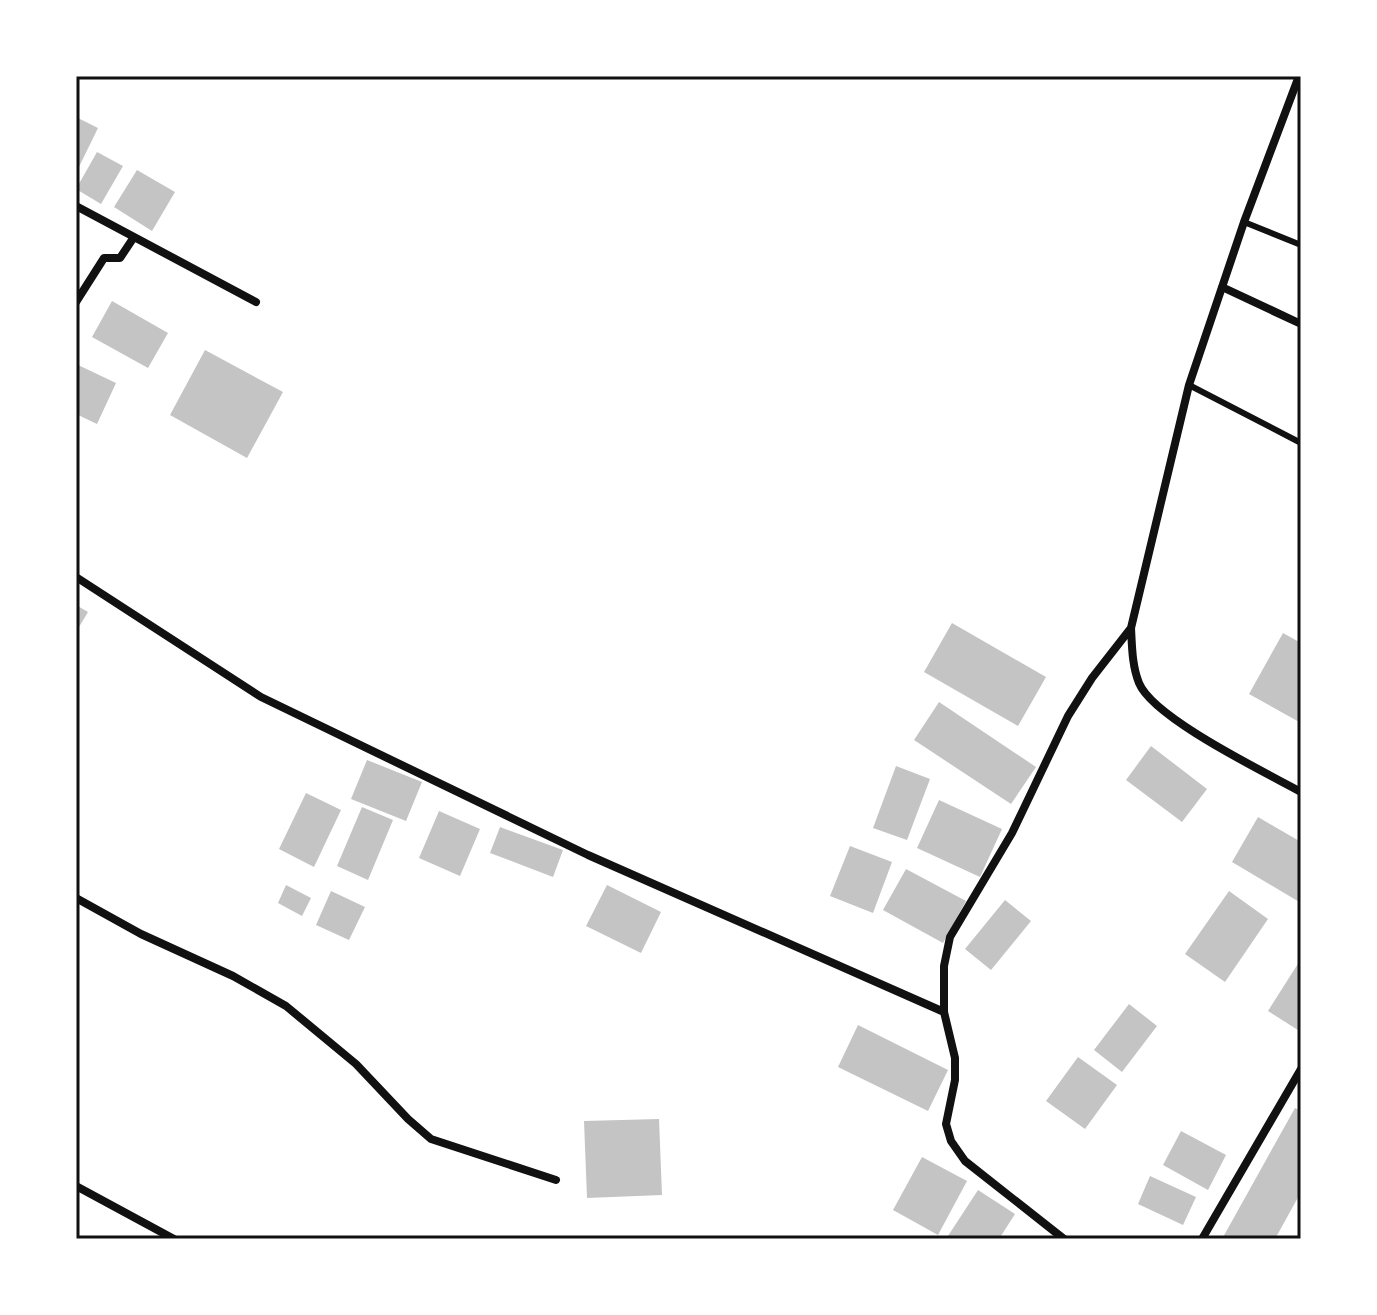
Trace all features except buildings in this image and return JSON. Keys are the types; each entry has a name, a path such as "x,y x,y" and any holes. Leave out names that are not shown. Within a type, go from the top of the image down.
{"street":[{"path":"1299,76 1244,222 1189,385 1131,628 1140,686 1165,712 1211,743 1301,792"},
{"path":"76,206 256,302"},
{"path":"76,302 104,258 120,258 134,237"},
{"path":"1222,287 1301,324"},
{"path":"76,577 261,697 588,855 944,1012"},
{"path":"1064,1239 965,1161 951,1141 946,1124 955,1080 955,1058 944,1012 944,966 950,937 1012,833 1068,716 1092,678 1131,628"},
{"path":"76,898 141,934 233,976 286,1006 356,1064 431,1139 556,1180"},
{"path":"1202,1239 1301,1069"},
{"path":"76,1186 174,1239"}],"lane":[{"path":"1244,222 1301,245"},
{"path":"1189,385 1301,443"}]}
